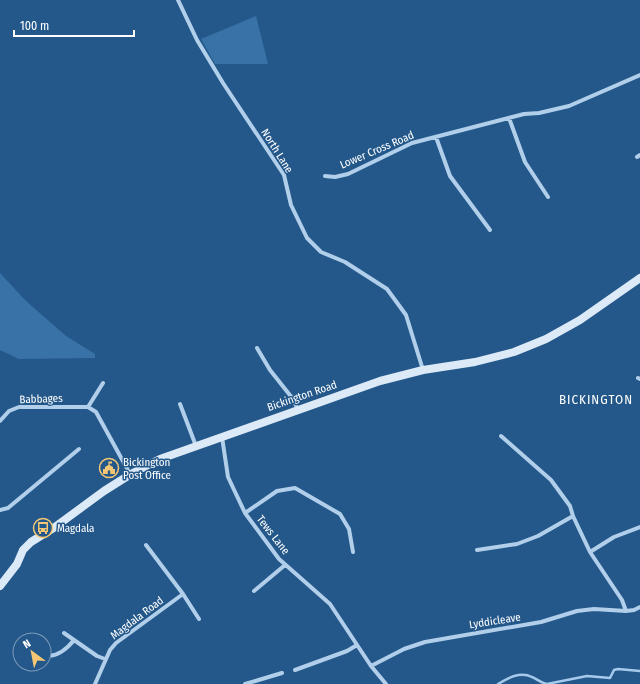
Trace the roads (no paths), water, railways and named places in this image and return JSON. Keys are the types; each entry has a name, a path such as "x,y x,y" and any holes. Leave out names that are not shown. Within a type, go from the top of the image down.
{"main road":[{"name":"Bickington Road","path":"0,586 18,564 23,550 31,542 55,527 104,491 131,474 160,459 380,381 423,370 474,362 514,352 546,339 580,320 640,278"}],"street":[{"name":"North Lane","path":"178,0 196,40 284,175 291,205 307,238 321,252 345,262 387,290 406,315 423,370"},
{"name":"Lower Cross Road","path":"325,176 335,177 348,174 412,143 509,118 569,106 640,75"},
{"path":"509,118 525,162 548,196"},
{"path":"436,137 450,176 490,230"},
{"path":"257,348 270,370 293,399 298,410"},
{"path":"103,383 88,407 96,412 131,474"},
{"path":"180,404 196,446"},
{"name":"Babbages","path":"0,421 9,411 19,407 88,407"},
{"name":"Tews Lane","path":"222,436 228,477 245,513 279,559 330,604 371,666 386,684"},
{"path":"501,436 551,480 570,506 572,516 590,552 622,600 626,611"},
{"path":"0,510 8,508 79,449"},
{"path":"245,513 278,491 295,488 340,514 349,529 353,552"},
{"path":"477,550 517,544 538,536 572,516"},
{"path":"590,552 614,537 640,527"},
{"path":"146,545 183,594 199,619"},
{"path":"254,591 285,564"},
{"name":"Magdala Road","path":"95,684 105,659 116,643 183,594"},
{"name":"Lyddicleave","path":"371,666 404,649 425,642 541,622 577,611 594,609 626,611 634,610 640,607"},
{"path":"64,633 97,656 105,659"},
{"path":"52,655 67,648 74,640"},
{"path":"295,670 347,651 357,645"},
{"path":"245,684 282,673"}],"waterway":[{"path":"498,684 519,675 528,675 547,684 587,676 610,678 614,670 618,669 640,671"}],"place":[{"name":"Bickington Post Office","path":"109,468"},
{"name":"Magdala","path":"43,528"}],"district":[{"name":"BICKINGTON","path":"596,399"}]}
